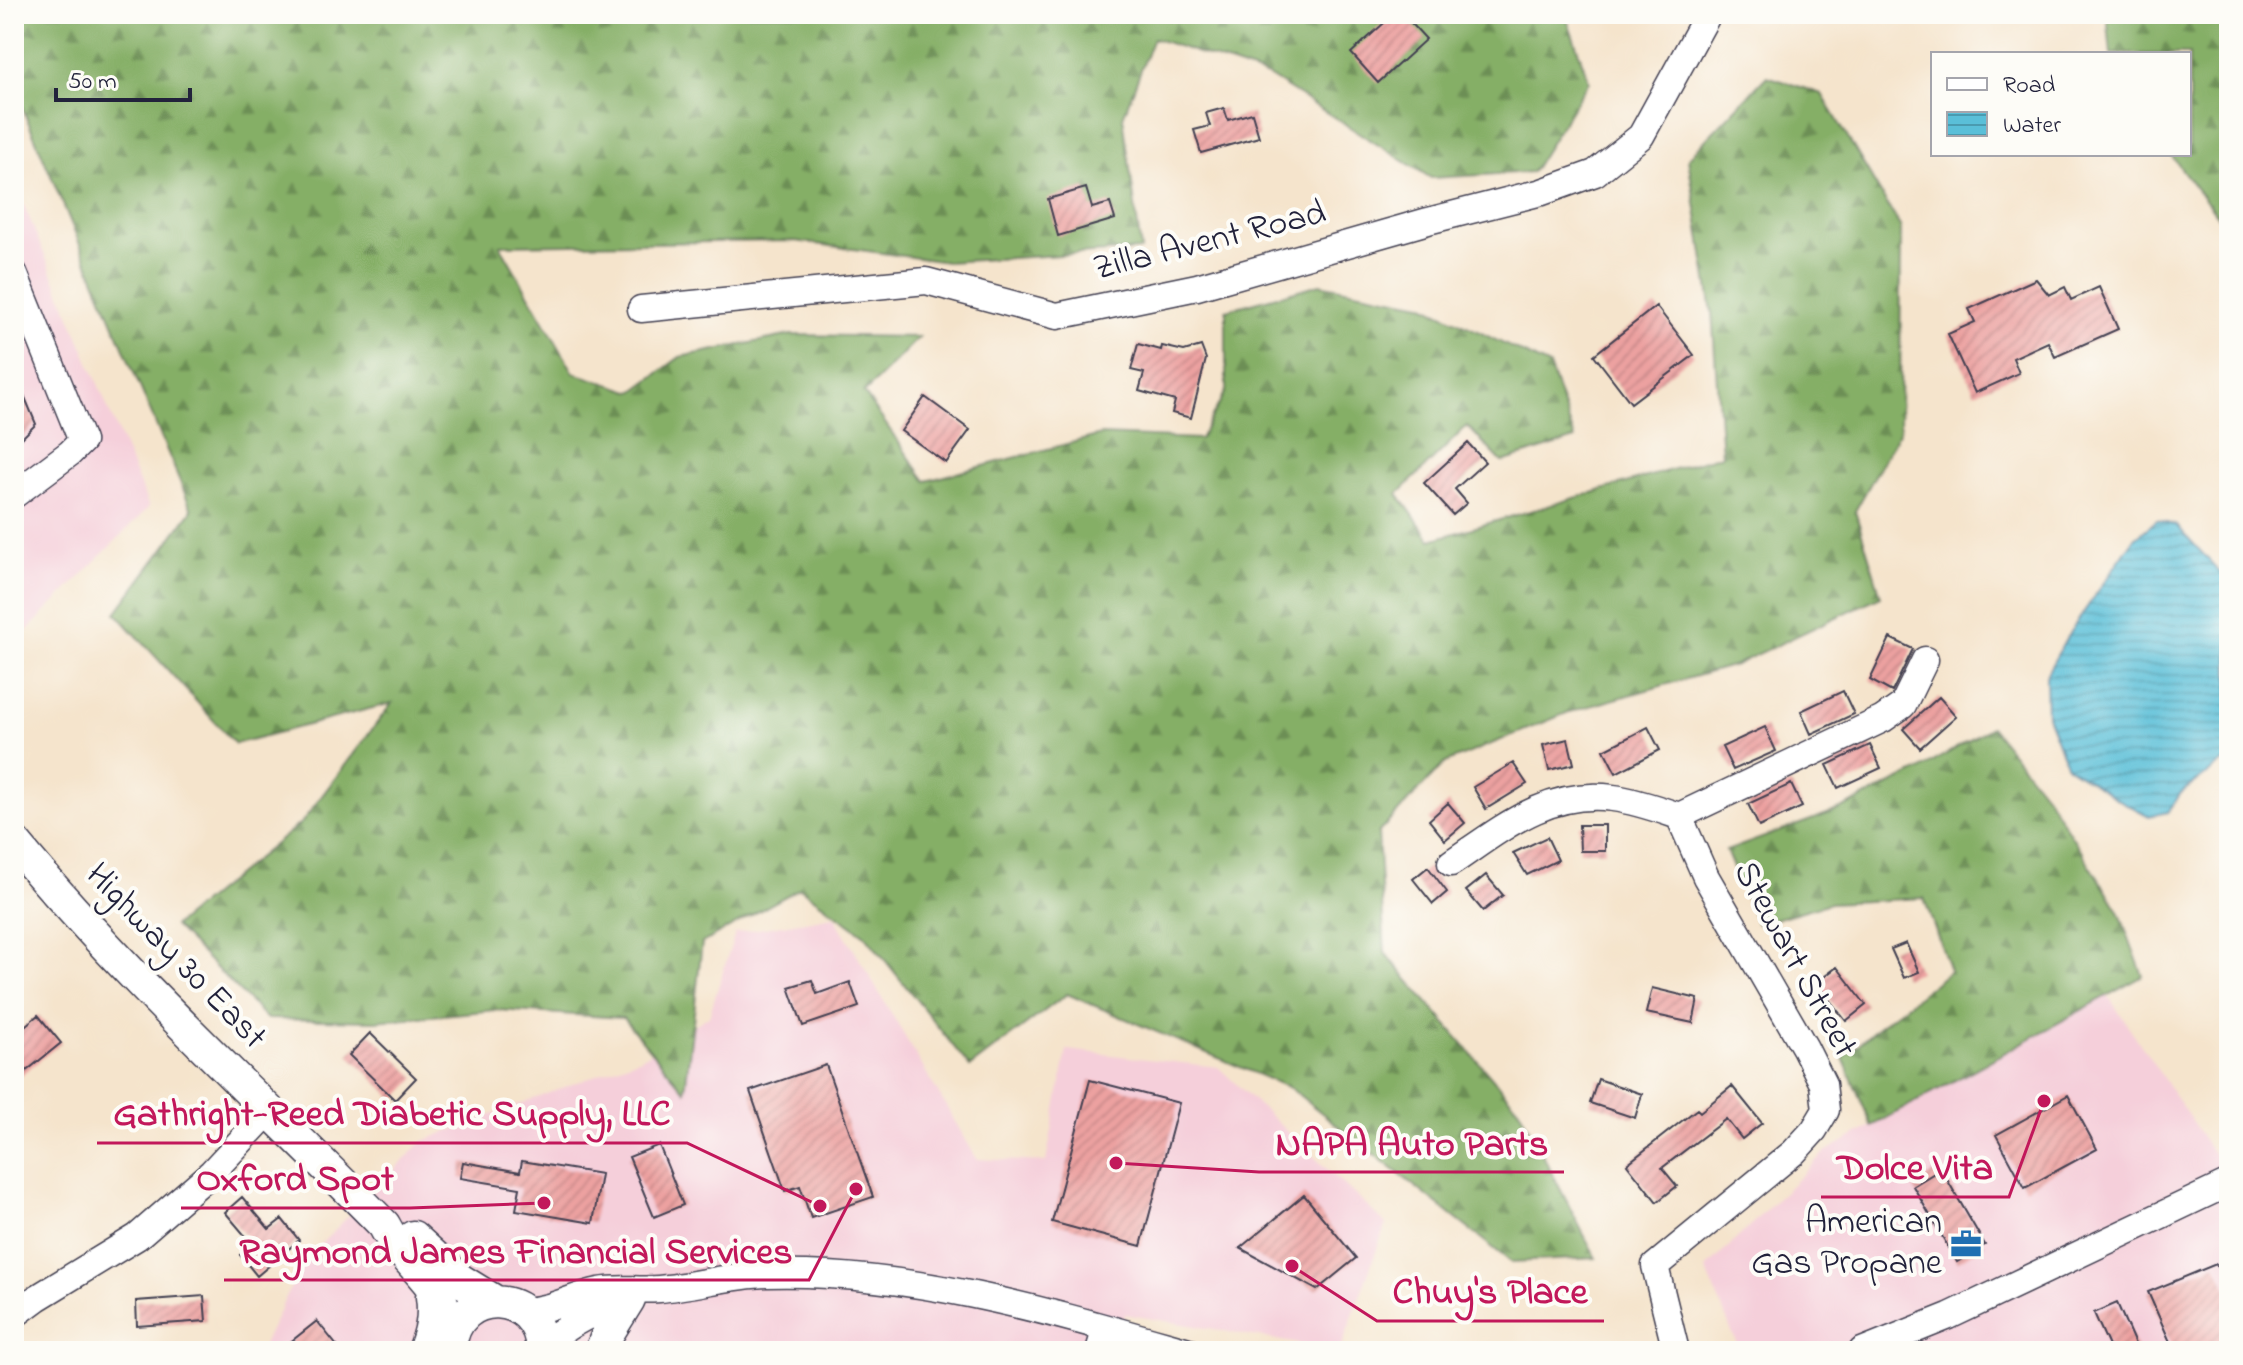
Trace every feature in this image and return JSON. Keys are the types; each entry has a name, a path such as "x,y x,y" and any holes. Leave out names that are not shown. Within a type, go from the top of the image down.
{"main road":[{"name":"Highway 30 East","path":"14,842 62,901 127,970 384,1225 393,1242 426,1279 434,1306 431,1335 443,1345"},
{"name":"Highway 30 East","path":"384,1225 404,1231 460,1280 509,1306"},
{"path":"601,1351 608,1333 637,1294"},
{"path":"443,1345 462,1317 485,1303 509,1306 537,1327 542,1349"}],"street":[{"name":"Zilla Avent Road","path":"641,309 926,281 1057,316 1197,287 1542,192 1595,173 1641,136 1708,14"},
{"path":"14,273 82,441 14,495"},
{"path":"1451,863 1534,809 1560,801 1584,797 1611,798 1679,816 1883,719 1903,705 1925,660"},
{"name":"Stewart Street","path":"1676,1351 1655,1266 1794,1152 1814,1130 1826,1110 1823,1084 1706,877 1679,816"},
{"path":"14,1315 137,1237 212,1172 269,1111"},
{"path":"1878,1348 2229,1183"},
{"path":"542,1349 574,1322 637,1294 765,1274 855,1276 961,1291 1103,1339 1188,1351"},
{"path":"509,1306 551,1308 597,1291 626,1288 637,1294"}],"shaded area":[{"path":"14,181 149,507 14,644"},
{"path":"834,916 977,1159 1046,1162 1067,1050 1218,1067 1386,1224 1340,1351 1125,1314 1116,1351 260,1351 303,1262 423,1141 641,1058 709,1016 735,933"},
{"path":"2107,994 2229,1177 2229,1351 1743,1351 1738,1347 1706,1269 1825,1152"}],"green space":[{"path":"14,14 1563,14 1589,81 1532,172 1431,178 1268,76 1153,38 1123,117 1141,250 947,262 795,241 500,245 574,373 633,392 680,357 791,335 919,337 864,393 926,481 1101,435 1200,439 1226,391 1226,310 1320,284 1422,304 1549,366 1575,439 1502,462 1467,426 1398,494 1431,540 1722,455 1712,312 1688,158 1767,76 1822,94 1901,228 1900,431 1855,511 1881,596 1735,665 1569,712 1445,763 1378,833 1385,953 1519,1109 1596,1258 1511,1262 1290,1088 1067,994 970,1067 865,935 800,888 702,943 685,1091 623,1018 497,1010 375,1021 267,1019 174,926 302,822 392,703 235,744 116,613 192,510 14,88"},
{"path":"2107,14 2219,14 2229,39 2229,231 2172,156 2191,156 2191,52 2111,52"},
{"path":"1991,727 2047,797 2119,911 2143,976 1872,1126 1843,1058 1950,971 1924,898 1830,903 1757,924 1726,851 1841,809 1918,771"}],"water":[{"path":"2157,520 2177,526 2229,582 2229,755 2181,793 2168,812 2149,816 2067,766 2047,716 2046,675 2070,632 2134,539"}],"building":[{"path":"1394,14 1403,14 1426,39 1378,83 1351,53"},
{"path":"1224,108 1228,120 1252,113 1259,137 1201,153 1194,130 1210,126 1206,113"},
{"path":"1086,188 1092,208 1110,203 1115,219 1058,236 1048,199"},
{"path":"2036,279 2049,295 2065,287 2071,300 2099,287 2118,329 2055,357 2048,342 2013,358 2019,373 1975,393 1948,334 1975,322 1969,309"},
{"path":"1656,306 1694,355 1631,403 1594,355"},
{"path":"1138,344 1161,350 1162,346 1184,351 1201,346 1206,359 1191,418 1172,413 1175,401 1139,391 1144,373 1131,370"},
{"path":"14,371 36,424 20,440 14,424"},
{"path":"925,397 970,430 946,463 901,431"},
{"path":"1468,443 1485,462 1455,489 1467,503 1453,515 1424,483"},
{"path":"1890,638 1913,649 1892,692 1870,680"},
{"path":"1843,691 1854,714 1811,734 1801,711"},
{"path":"1939,697 1956,716 1920,748 1903,729"},
{"path":"1648,727 1660,750 1616,773 1604,750"},
{"path":"1765,727 1776,751 1733,770 1722,747"},
{"path":"1568,739 1574,764 1549,770 1543,745"},
{"path":"1870,745 1881,768 1838,788 1827,765"},
{"path":"1513,763 1527,784 1486,809 1473,787"},
{"path":"1791,784 1802,807 1759,827 1748,804"},
{"path":"1448,803 1465,823 1445,840 1429,820"},
{"path":"1579,825 1605,825 1605,851 1580,851"},
{"path":"1547,837 1558,860 1527,875 1513,853"},
{"path":"1428,867 1447,892 1433,904 1413,879"},
{"path":"1486,875 1503,895 1483,911 1466,891"},
{"path":"1906,943 1919,972 1904,978 1891,949"},
{"path":"1837,967 1866,1005 1846,1021 1816,983"},
{"path":"812,980 817,994 850,982 859,1007 803,1026 789,987"},
{"path":"1652,988 1698,999 1693,1023 1646,1013"},
{"path":"38,1015 61,1043 14,1081 14,1035"},
{"path":"370,1033 416,1078 395,1100 349,1055"},
{"path":"826,1065 873,1197 811,1218 800,1186 785,1191 750,1091"},
{"path":"1598,1079 1642,1094 1635,1118 1590,1103"},
{"path":"1090,1080 1179,1103 1141,1246 1052,1222"},
{"path":"1732,1086 1762,1123 1742,1139 1726,1119 1662,1168 1677,1186 1657,1202 1627,1164 1697,1109 1700,1112"},
{"path":"2068,1095 2097,1149 2025,1188 1996,1135"},
{"path":"659,1145 683,1205 654,1217 629,1157"},
{"path":"522,1161 601,1174 593,1223 516,1210 520,1188 460,1178 463,1162 520,1172"},
{"path":"1941,1169 1985,1245 1957,1262 1913,1186"},
{"path":"1304,1195 1356,1258 1317,1290 1240,1248"},
{"path":"242,1197 269,1229 282,1219 299,1240 257,1276 240,1255 253,1245 225,1212"},
{"path":"2216,1264 2229,1293 2229,1347 2220,1351 2174,1351 2148,1292"},
{"path":"204,1296 206,1321 137,1326 136,1301"},
{"path":"2117,1303 2138,1351 2111,1351 2094,1313"},
{"path":"317,1321 341,1351 279,1351"}],"place":[{"name":"Dolce Vita","path":"2044,1101"},
{"name":"NAPA Auto Parts","path":"1116,1163"},
{"name":"Raymond James Financial Services","path":"856,1189"},
{"name":"Oxford Spot","path":"544,1203"},
{"name":"Gathright-Reed Diabetic Supply, LLC","path":"820,1206"},
{"name":"American Gas Propane","path":"1966,1244"},
{"name":"Chuy's Place","path":"1292,1266"}]}
